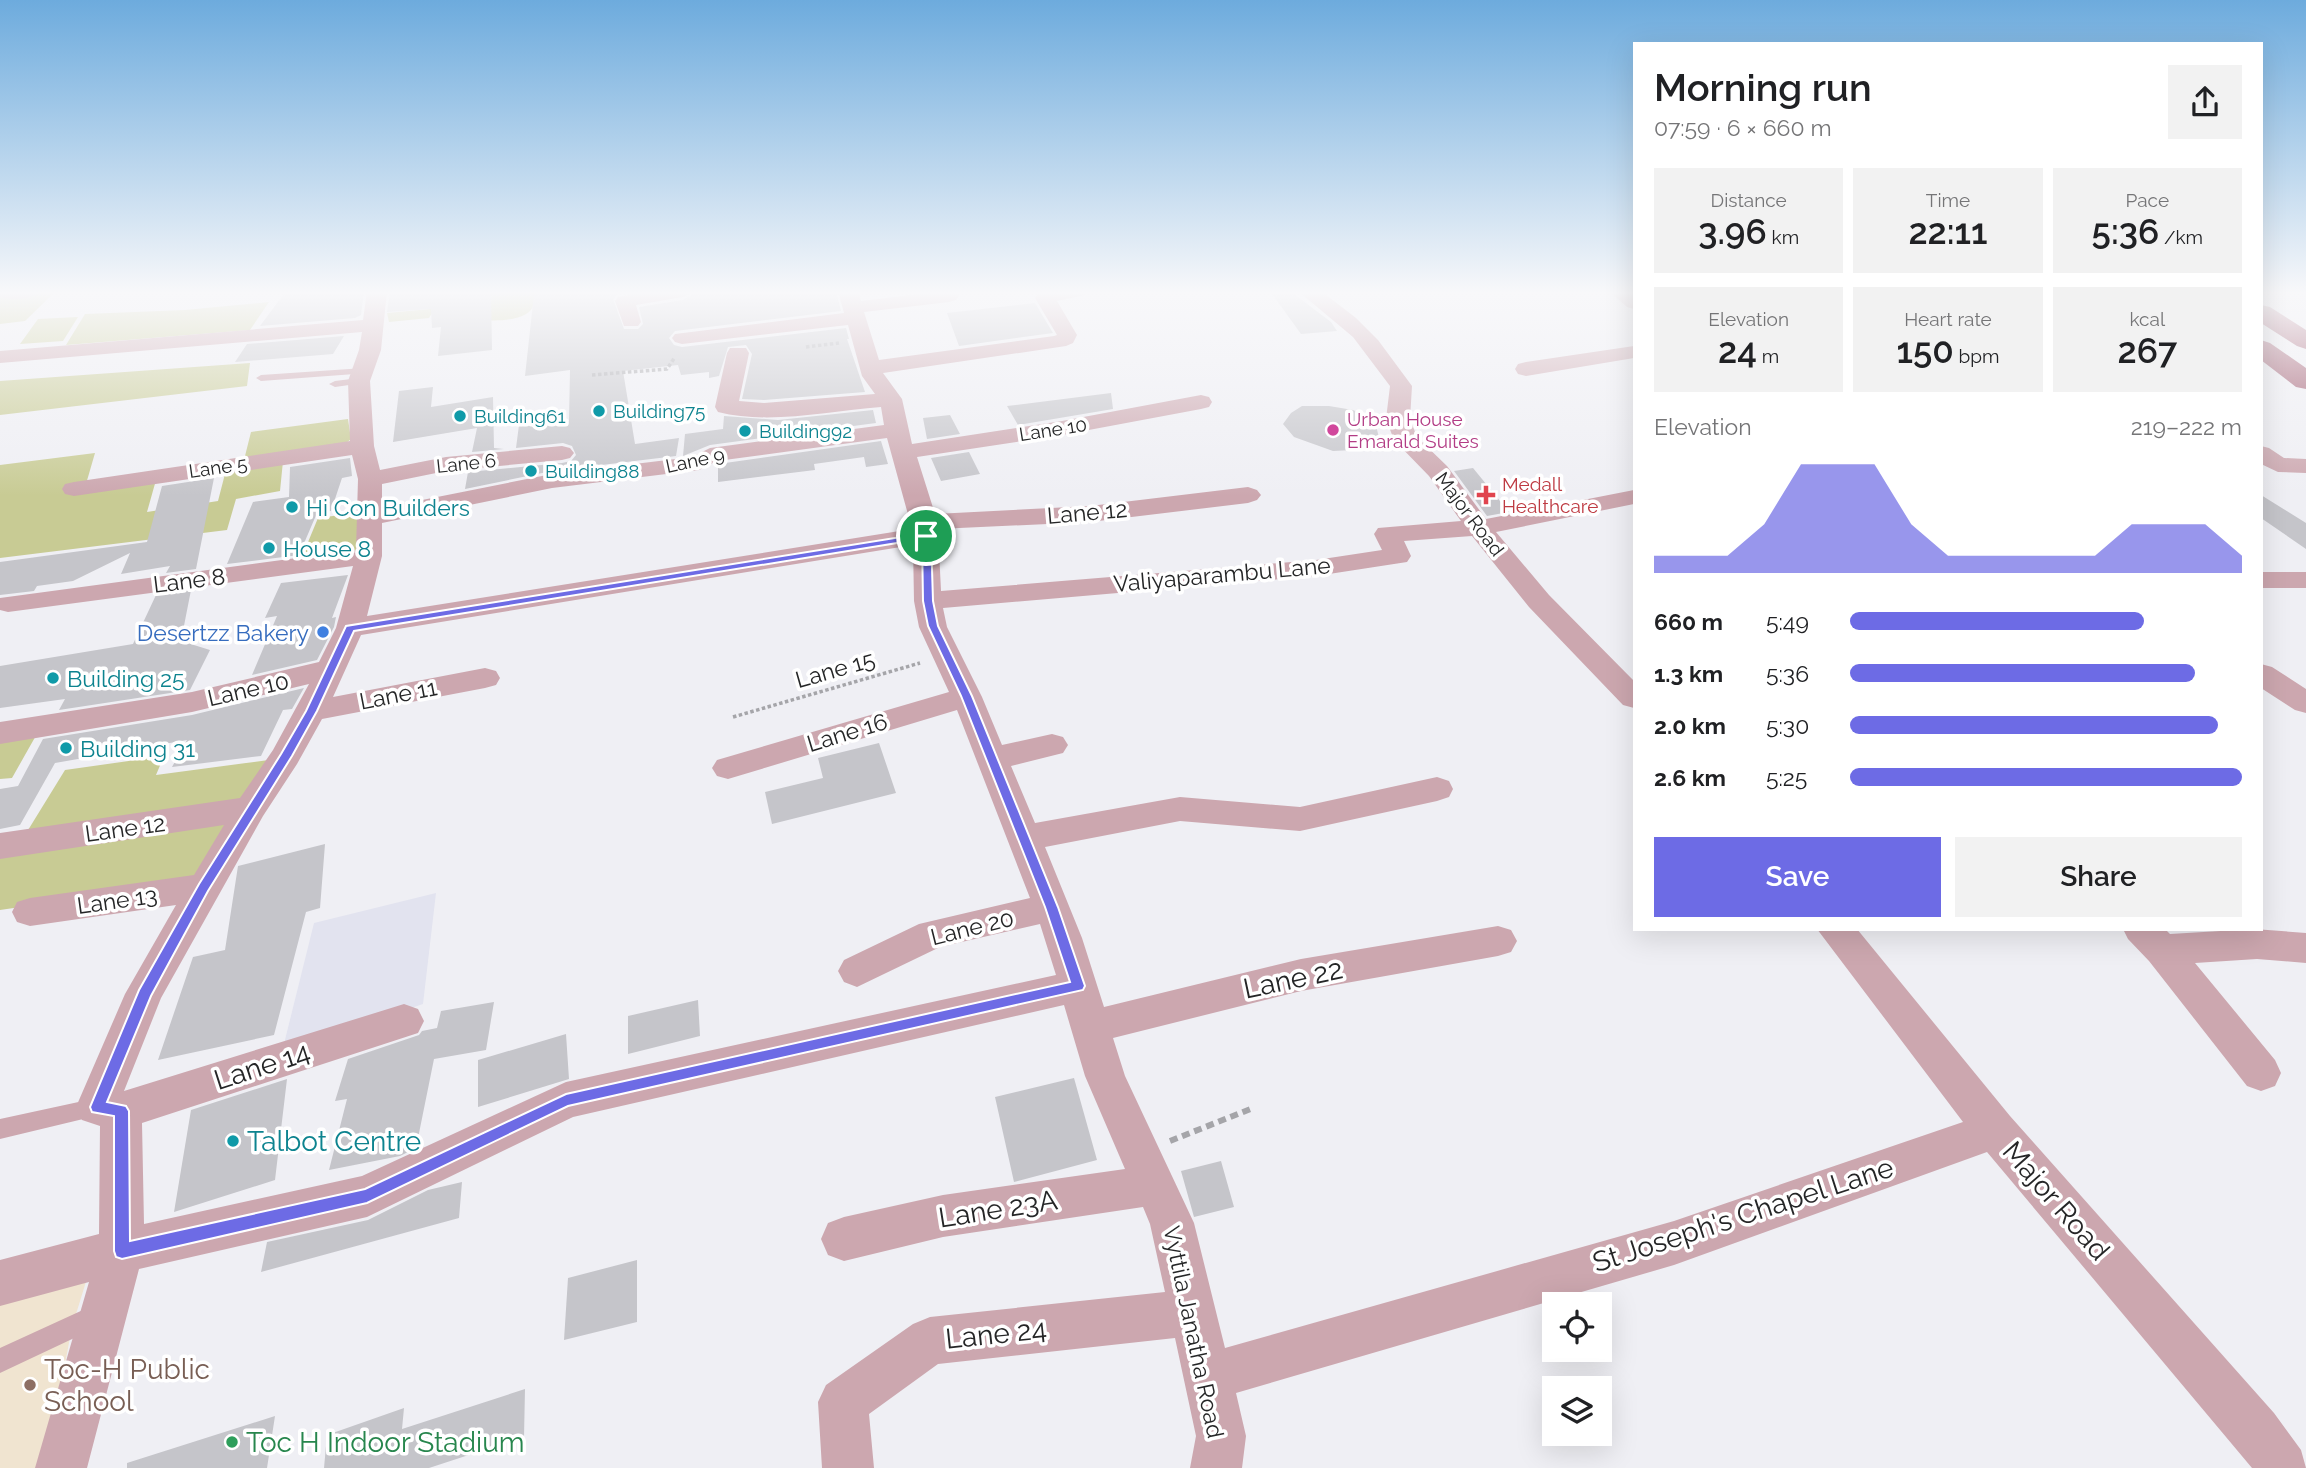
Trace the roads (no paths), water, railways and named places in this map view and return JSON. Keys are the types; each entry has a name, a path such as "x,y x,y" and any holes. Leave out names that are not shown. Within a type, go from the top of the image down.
{"highway":[{"path":"2277,360 2306,381"},
{"path":"2263,375 2306,404"}],"street":[{"path":"61,1468 102,1313 122,1251 109,1109 144,994 250,809 286,756 311,711 350,628 369,556 371,518 366,462 353,379 359,360"},
{"path":"737,360 726,407 897,427"},
{"name":"Vyttila Janatha Road","path":"868,360 897,427 926,529 928,601 933,626 967,696 1052,907 1105,1076 1172,1223 1221,1436 1216,1468"},
{"path":"870,368 932,360"},
{"name":"Major Road","path":"1383,360 1401,386 1398,419 1406,440 1438,471 1479,528 1539,601 1633,697"},
{"path":"1526,369 1586,360"},
{"name":"Lane 10","path":"897,427 1062,428 1201,402"},
{"name":"Lane 9","path":"371,518 552,481 699,464 710,455 897,427"},
{"name":"Lane 6","path":"366,462 446,464 562,453"},
{"path":"2263,454 2278,465 2306,466"},
{"name":"Lane 5","path":"74,489 366,462"},
{"name":"Lane 12","path":"926,529 1090,514 1248,495"},
{"path":"1479,528 1633,497"},
{"name":"Valiyaparambu Lane","path":"928,601 1316,568 1398,556 1387,534 1479,528"},
{"path":"350,628 742,566 926,529"},
{"name":"Lane 8","path":"8,604 369,556"},
{"path":"2263,580 2306,580"},
{"name":"Lane 10","path":"0,733 192,702 330,669"},
{"path":"2263,675 2306,703"},
{"name":"Lane 11","path":"311,711 485,678"},
{"name":"Lane 16","path":"728,768 967,696"},
{"path":"991,759 1052,744"},
{"path":"1023,838 1180,809 1300,819 1437,789"},
{"name":"Lane 12","path":"0,846 250,809"},
{"name":"Lane 13","path":"30,912 204,887"},
{"name":"Lane 20","path":"857,971 932,934 1052,907"},
{"name":"Major Road","path":"1837,931 1995,1130 2256,1431 2283,1468"},
{"path":"2152,940 2306,948"},
{"path":"2152,940 2261,1073"},
{"name":"Lane 22","path":"1090,1027 1301,975 1497,941"},
{"path":"0,1283 122,1251 367,1196 566,1100 1078,986"},
{"name":"Lane 14","path":"109,1109 404,1021"},
{"name":"St Joseph's Chapel Lane","path":"1208,1377 1674,1242 1995,1130"},
{"name":"Lane 23A","path":"844,1239 1147,1169"},
{"name":"Lane 24","path":"848,1468 843,1402 930,1341 1193,1313"}],"lane":[{"path":"270,367 328,363"},
{"path":"290,376 299,365"},
{"path":"261,378 290,376 353,379"},
{"path":"0,1129 109,1109"},
{"path":"0,1361 102,1313"}],"place":[{"name":"Building75","path":"599,411"},
{"name":"Building61","path":"460,416"},
{"name":"Urban House Emarald Suites","path":"1333,430"},
{"name":"Building92","path":"745,431"},
{"name":"Building88","path":"531,471"},
{"name":"Medall Healthcare","path":"1486,495"},
{"name":"Hi Con Builders","path":"292,507"},
{"name":"House 8","path":"269,548"},
{"name":"Desertzz Bakery","path":"323,632"},
{"name":"Building 25","path":"53,678"},
{"name":"Building 31","path":"66,748"},
{"name":"Talbot Centre","path":"233,1141"},
{"name":"Toc-H Public School","path":"30,1385"},
{"name":"Toc H Indoor Stadium","path":"232,1442"}]}
